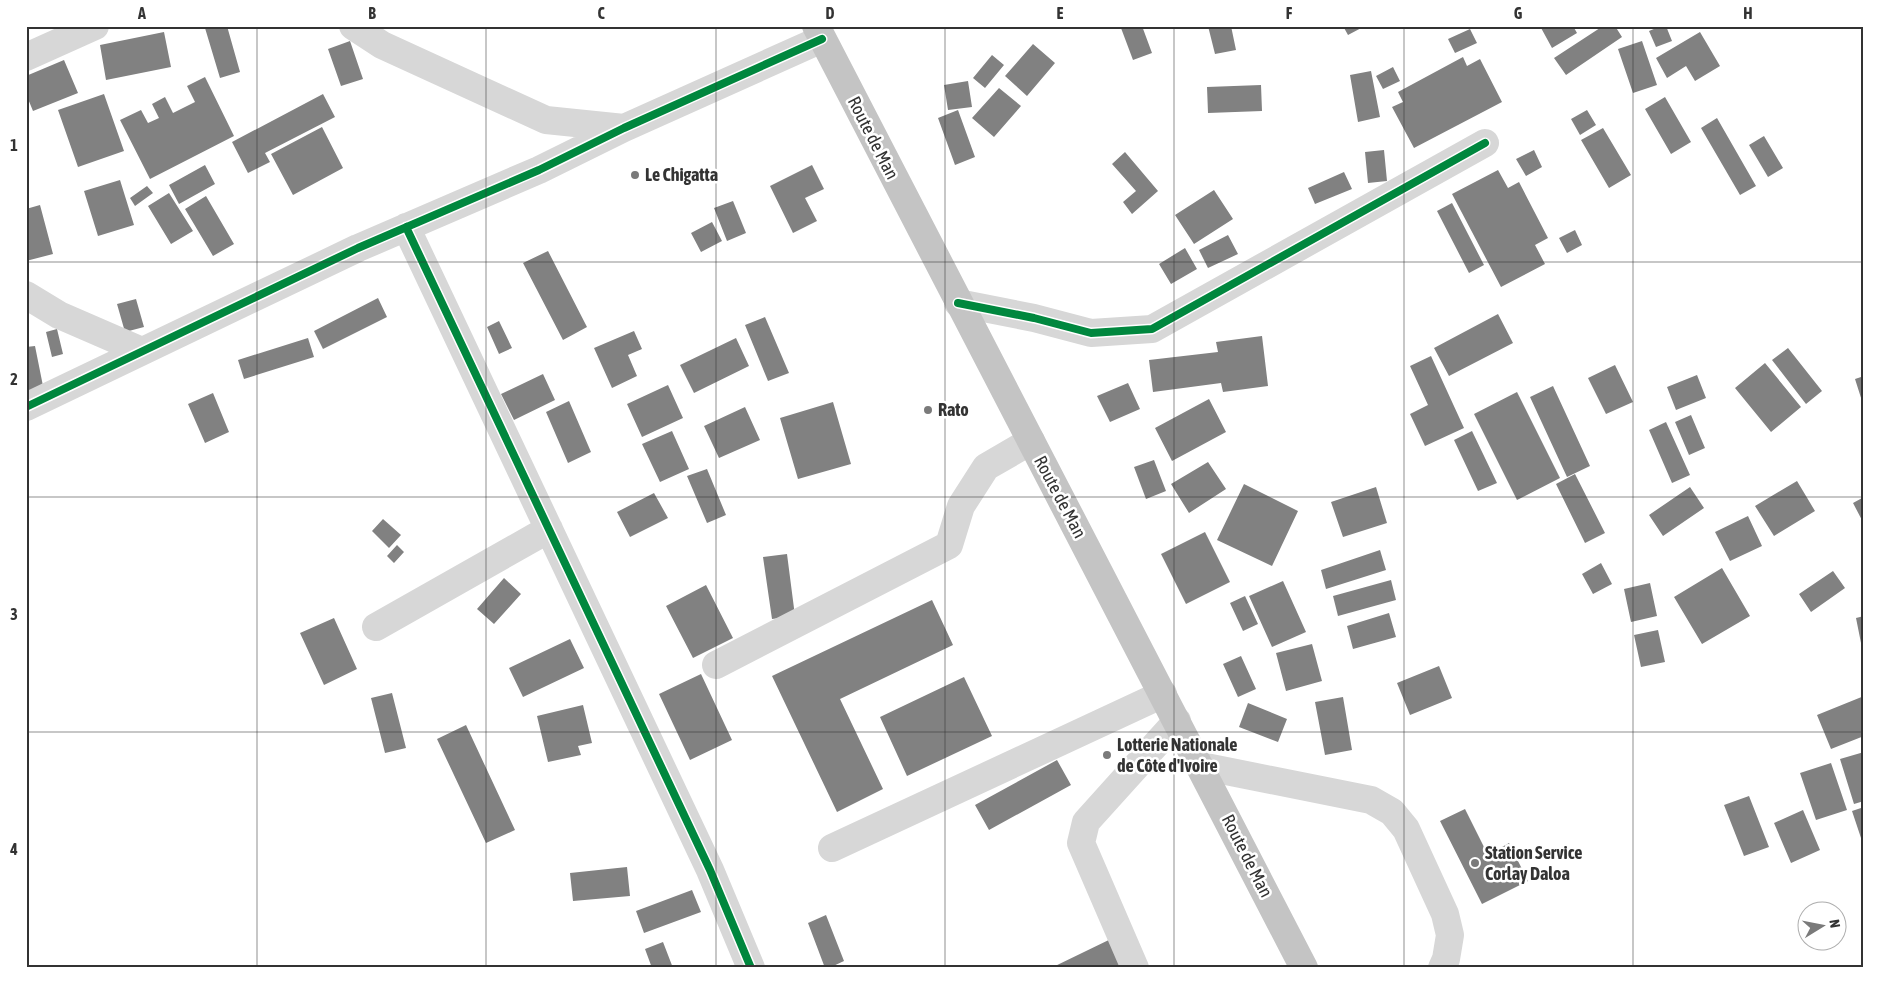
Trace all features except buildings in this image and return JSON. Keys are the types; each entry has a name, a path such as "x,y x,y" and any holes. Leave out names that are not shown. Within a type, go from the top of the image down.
{"highway":[{"name":"Route de Man","path":"819,33 958,303 1201,766 1304,968"}],"street":[{"path":"26,57 95,26"},
{"path":"353,26 382,45 546,120 624,128"},
{"path":"26,407 358,248 539,170 819,33"},
{"path":"958,303 1034,318 1091,333 1152,329 1484,143"},
{"path":"406,227 710,870 751,968"},
{"path":"26,295 58,315 142,351"},
{"path":"716,665 949,545 961,506 986,467 1031,441"},
{"path":"376,627 549,529"},
{"path":"832,848 1163,694"},
{"path":"1135,968 1081,843 1086,822 1177,721"},
{"path":"1201,766 1371,800 1392,812 1406,829 1445,914 1450,935 1446,959 1442,968"}],"cycle path":[{"path":"26,407 358,248 539,170 624,128 822,39"},
{"path":"958,303 1034,318 1091,333 1152,329 1485,143"},
{"path":"406,227 710,870 751,968"}],"place":[{"name":"Le Chigatta","path":"635,175"},
{"name":"Rato","path":"928,410"},
{"name":"Lotterie Nationale de Côte d'Ivoire","path":"1107,755"},
{"name":"Station Service Corlay Daloa","path":"1475,863"}]}
